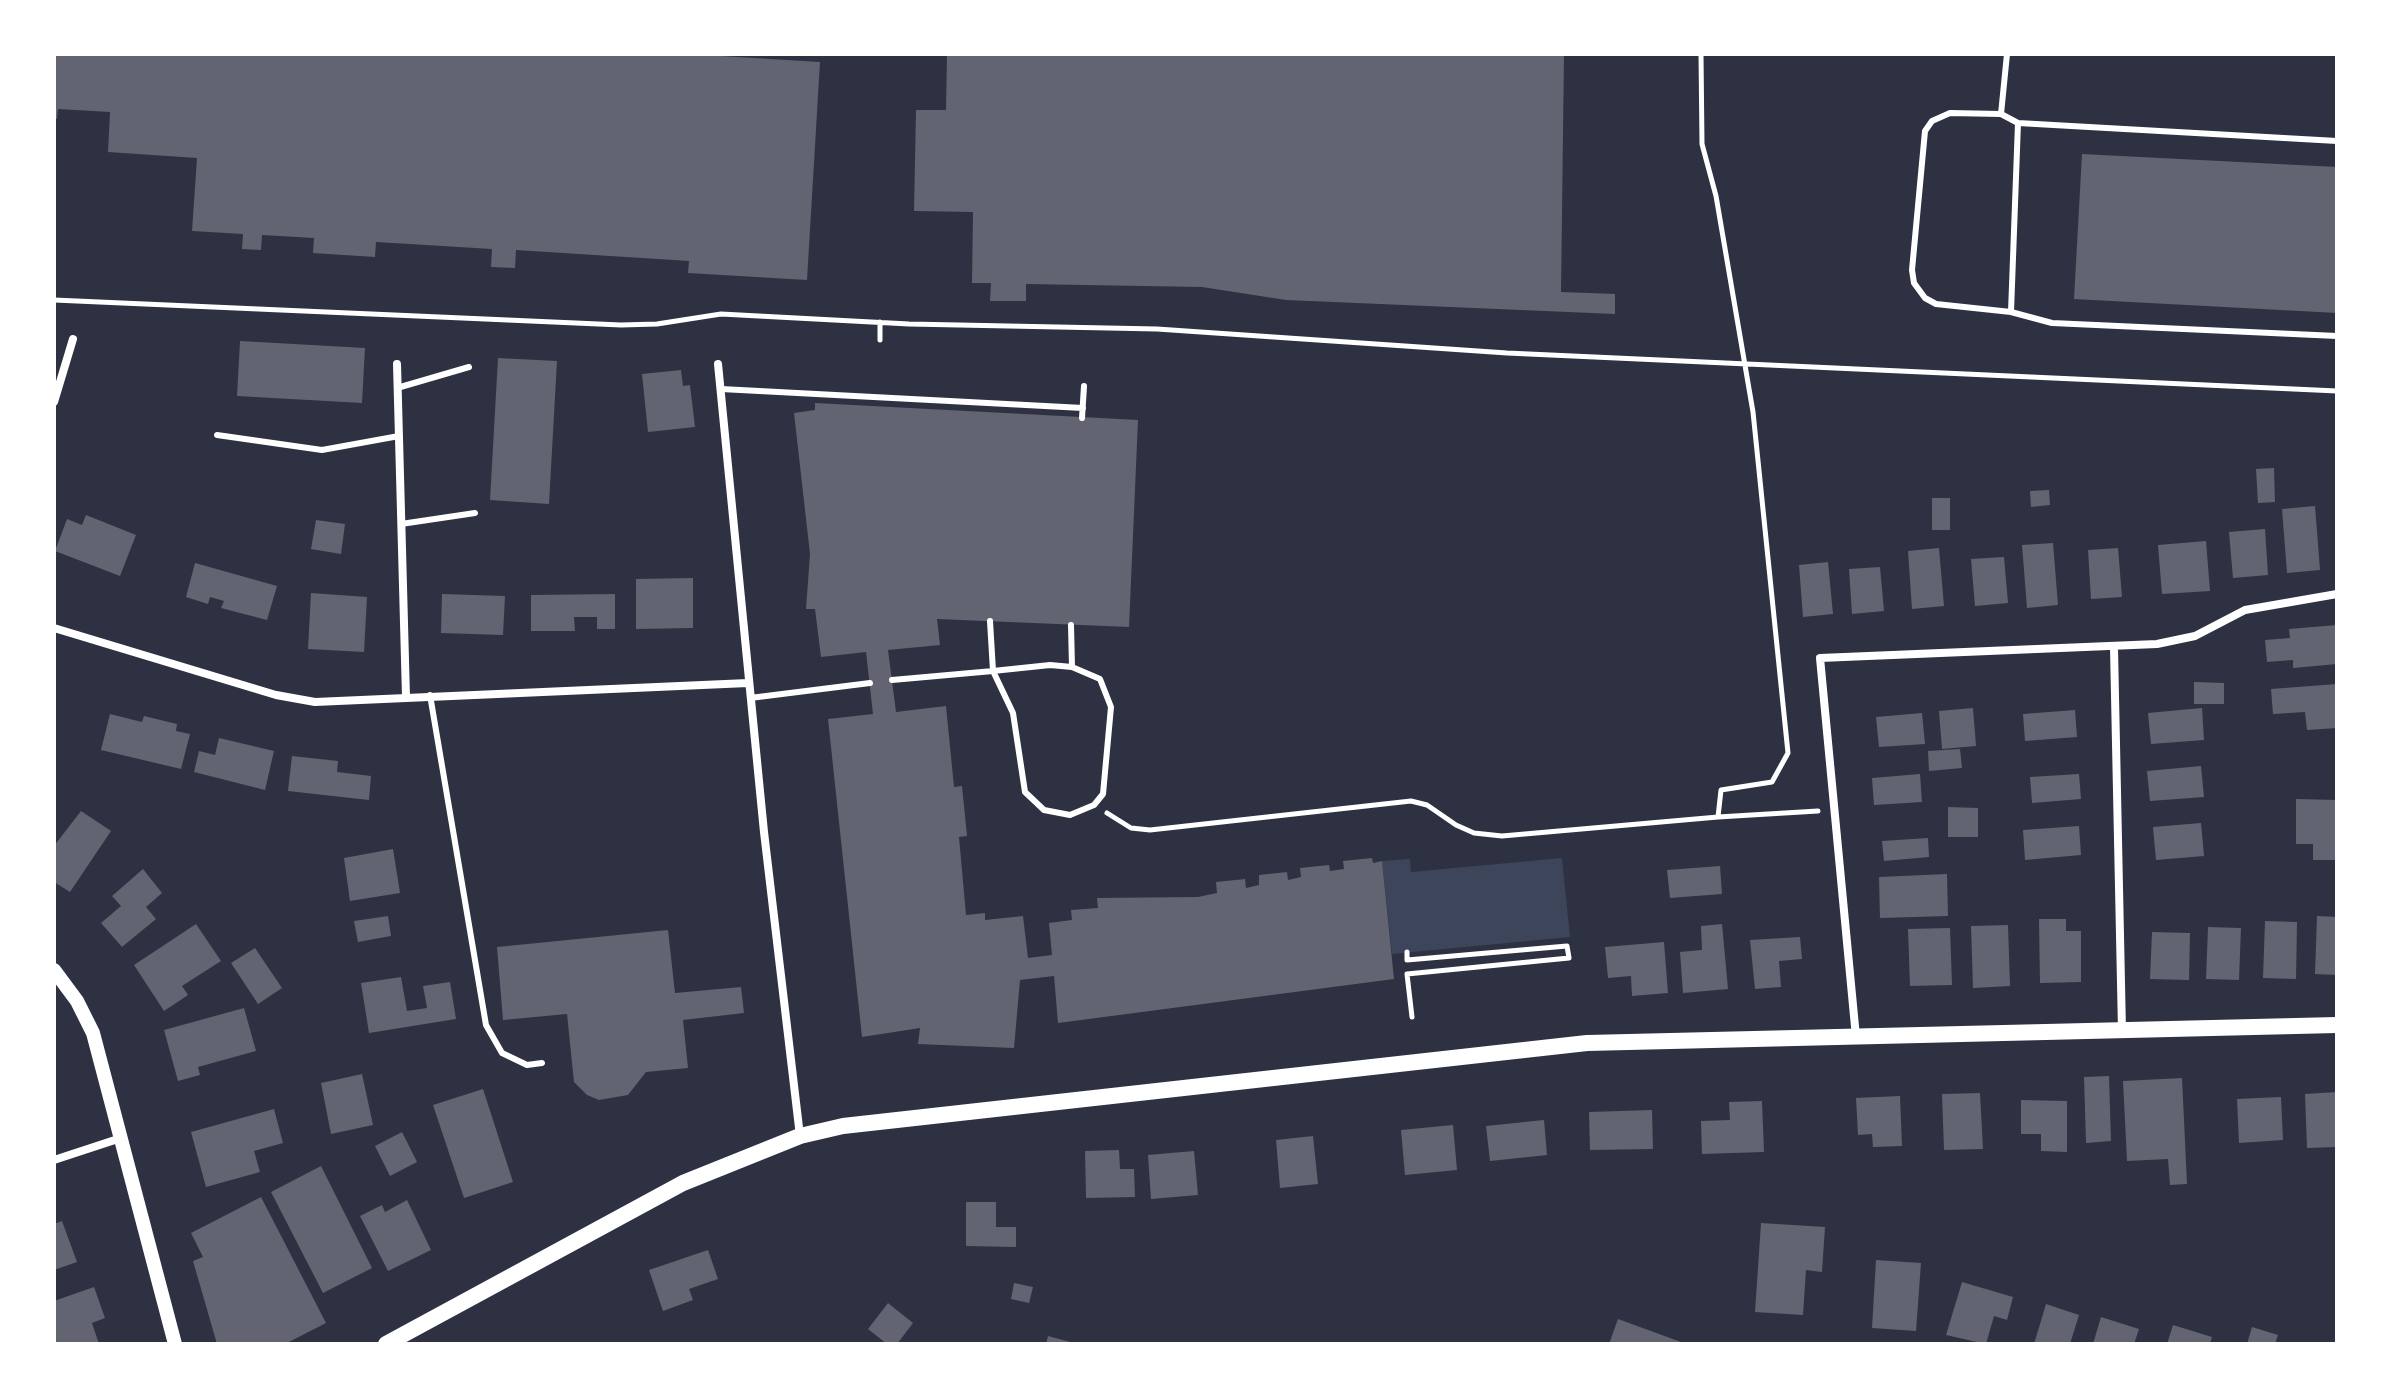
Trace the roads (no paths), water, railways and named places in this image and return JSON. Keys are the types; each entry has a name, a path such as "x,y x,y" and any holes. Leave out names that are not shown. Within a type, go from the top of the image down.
{"main road":[{"path":"387,1344 683,1183 800,1136 912,1117 1587,1043 2337,1025"}],"street":[{"path":"54,402 73,339"},
{"path":"397,364 406,697"},
{"path":"718,364 748,683 800,1136"},
{"path":"1856,1037 1820,658 2114,648 2176,642 2245,610 2299,598 2337,594"},
{"path":"54,628 290,698 328,702 748,683"},
{"path":"2114,648 2122,1031"},
{"path":"54,970 77,1001 93,1033 175,1344"},
{"path":"54,1160 122,1137"}],"lane":[{"path":"2001,114 2007,54"},
{"path":"2337,141 2018,123 2001,114 1950,113 1932,121 1925,131 1912,277 1920,294 1936,304 2011,312 2052,323 2337,336"},
{"path":"2011,312 2018,123"},
{"path":"397,388 469,367"},
{"path":"1082,418 1084,386"},
{"path":"721,389 1083,408"},
{"path":"217,435 322,450 399,436"},
{"path":"401,524 475,513"},
{"path":"892,680 993,671 1072,667 1100,679 1111,707 1106,777 1103,794 1096,803 1070,815 1054,813 1035,804 1025,792 1013,713 993,671 990,621"},
{"path":"1071,625 1072,667"},
{"path":"750,698 870,683"},
{"path":"430,695 486,1025 502,1053 527,1065 542,1063"}]}
